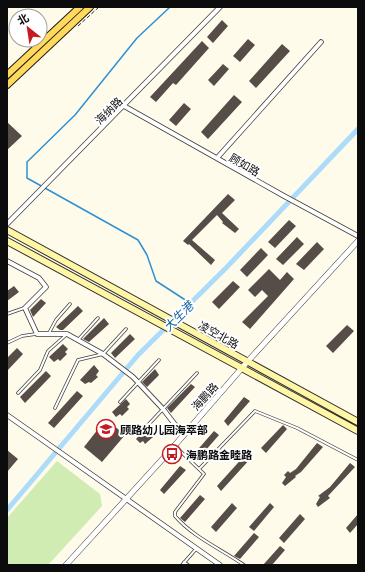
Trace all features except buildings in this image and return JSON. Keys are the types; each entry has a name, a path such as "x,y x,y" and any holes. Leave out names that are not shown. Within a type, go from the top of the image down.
{"main road":[{"path":"7,75 80,7"},
{"path":"7,85 90,7"},
{"name":"凌空北路","path":"7,230 358,422"},
{"name":"凌空北路","path":"7,241 358,431"}],"street":[{"name":"海纳路","path":"7,224 220,7"},
{"path":"217,158 321,42"},
{"name":"顾如路","path":"124,106 358,236"},
{"name":"海鹏路","path":"66,565 175,445 248,361 358,241"},
{"path":"7,261 39,278 46,287 25,308 37,334 67,334 103,354 133,377 163,409 183,435"},
{"path":"7,415 220,565"}],"lane":[{"path":"49,334 56,320 70,304"},
{"path":"7,314 25,308"},
{"path":"78,340 98,318"},
{"path":"55,408 78,360 103,354 126,329"},
{"path":"7,343 22,336 37,334"},
{"path":"18,393 40,370 48,351 67,334"},
{"path":"120,402 159,360"},
{"path":"147,426 197,373"},
{"path":"199,469 255,411 297,428 358,460"},
{"path":"175,445 204,474 175,512 175,516 186,529 220,548 244,565"},
{"path":"182,565 196,549"},
{"path":"184,562 188,565"}],"green space":[{"path":"57,461 100,494 102,506 48,565 7,565 7,518"}],"waterway":[{"path":"170,7 137,38 75,115 27,162 27,178 138,240 147,255 156,281 190,303"},
{"name":"大生港","path":"7,510 138,355 226,268 358,129"}],"place":[{"name":"顾路幼儿园海萃部","path":"106,429"},
{"name":"海鹏路金睦路","path":"172,454"}]}
